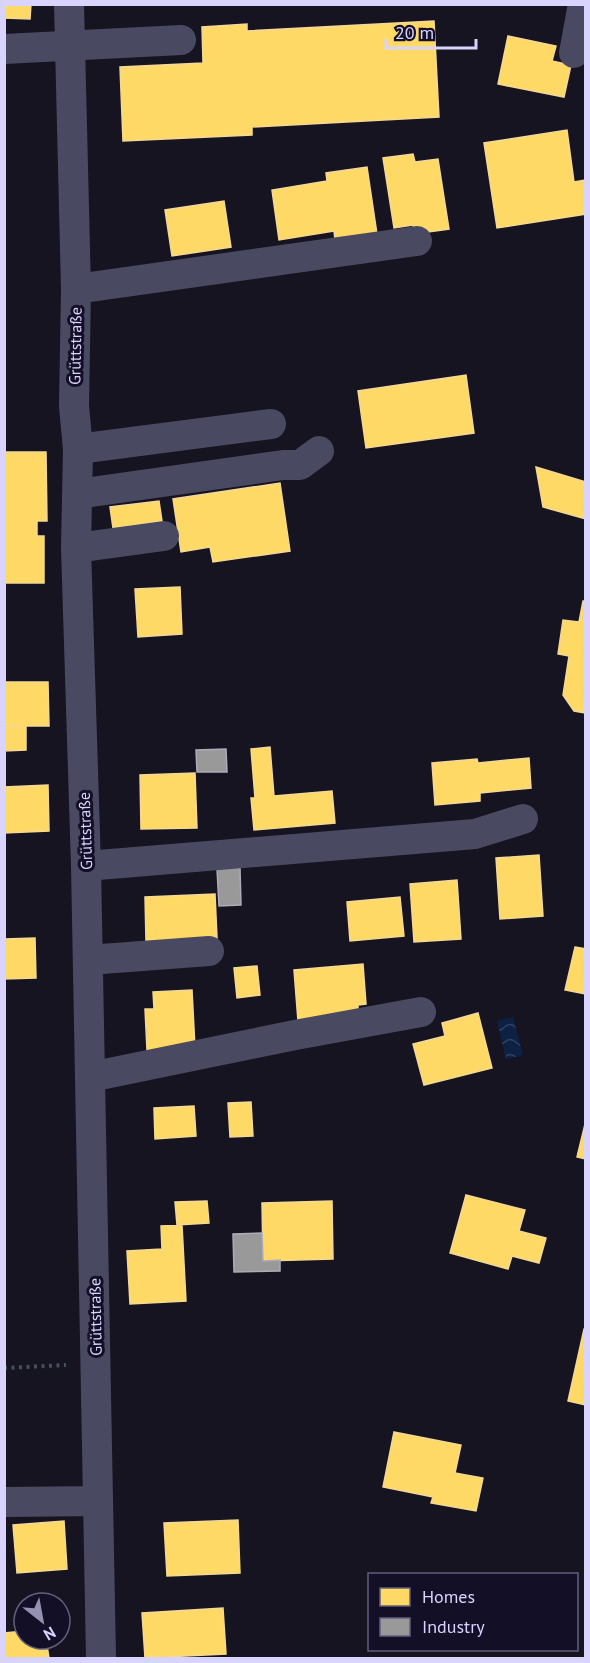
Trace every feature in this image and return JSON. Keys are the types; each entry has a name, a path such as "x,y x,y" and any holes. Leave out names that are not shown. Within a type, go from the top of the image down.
{"street":[{"name":"Grüttstraße","path":"69,4 76,289 74,406 78,449 76,548 86,867 101,1659"},
{"path":"574,53 583,4"},
{"path":"4,49 181,40"},
{"path":"76,289 417,242"},
{"path":"78,449 271,424"},
{"path":"77,494 283,465 300,465 319,451"},
{"path":"76,548 164,536"},
{"path":"86,867 475,834 523,819"},
{"path":"88,960 209,951"},
{"path":"90,1077 421,1012"},
{"path":"4,1502 98,1500"}],"path":[{"path":"4,1368 68,1365"}],"water":[{"path":"513,1017 523,1055 506,1059 497,1021"}],"building: Homes":[{"path":"4,4 31,4 30,19 4,18"},
{"path":"434,21 439,117 252,127 252,135 123,141 120,67 203,63 202,27 247,24 247,31"},
{"path":"508,36 556,46 552,61 571,65 564,97 498,84"},
{"path":"567,130 574,182 586,180 586,214 497,228 484,143"},
{"path":"413,154 415,162 438,159 449,229 414,234 413,225 394,228 383,158"},
{"path":"367,167 377,234 335,240 334,231 279,240 272,190 327,181 326,173"},
{"path":"224,201 231,247 172,256 165,210"},
{"path":"466,375 474,433 366,448 358,391"},
{"path":"4,452 46,452 47,521 37,521 37,536 44,536 44,583 4,583"},
{"path":"536,467 586,482 586,519 543,507"},
{"path":"280,483 290,551 213,562 210,547 181,552 173,499"},
{"path":"159,501 162,521 113,528 110,507"},
{"path":"180,587 182,634 138,637 135,589"},
{"path":"583,601 586,601 586,713 574,711 563,695 569,656 558,654 563,620 579,622"},
{"path":"4,682 48,682 49,726 4,726"},
{"path":"4,726 26,726 26,750 4,751"},
{"path":"270,747 274,796 332,791 335,823 254,830 251,798 255,798 251,749"},
{"path":"529,758 531,788 480,793 480,801 435,805 432,763 477,759 478,763"},
{"path":"195,773 197,828 141,829 140,775"},
{"path":"48,785 49,831 4,833 4,787"},
{"path":"539,855 543,916 500,919 496,858"},
{"path":"457,880 461,939 414,942 410,884"},
{"path":"215,894 217,938 146,941 145,897"},
{"path":"400,897 404,936 350,941 347,902"},
{"path":"35,938 36,978 4,979 4,939"},
{"path":"575,947 586,949 586,994 565,990"},
{"path":"363,964 366,1004 358,1005 358,1016 298,1021 294,970"},
{"path":"257,966 260,995 237,998 234,968"},
{"path":"192,990 195,1048 147,1050 145,1009 154,1009 153,992"},
{"path":"478,1013 492,1068 424,1085 413,1044 445,1036 442,1023"},
{"path":"251,1102 253,1136 230,1137 228,1103"},
{"path":"194,1106 196,1136 155,1139 154,1108"},
{"path":"586,1120 586,1159 577,1157"},
{"path":"466,1195 525,1210 519,1231 546,1238 539,1263 512,1256 508,1269 450,1253"},
{"path":"207,1201 209,1223 177,1225 175,1202"},
{"path":"332,1201 333,1259 263,1261 262,1203"},
{"path":"182,1225 186,1301 130,1304 127,1251 162,1249 161,1226"},
{"path":"584,1329 586,1329 586,1405 568,1401"},
{"path":"394,1432 461,1445 455,1473 483,1478 476,1511 431,1503 433,1497 383,1487"},
{"path":"238,1520 240,1573 167,1576 164,1523"},
{"path":"64,1521 67,1569 17,1573 13,1525"},
{"path":"223,1608 226,1654 145,1658 142,1613"},
{"path":"12,1632 12,1651 48,1651 49,1658 4,1658 4,1633"}],"building: Industry":[{"path":"226,749 227,772 197,772 196,750"},
{"path":"240,868 241,905 219,906 217,869"},
{"path":"262,1233 263,1261 280,1260 280,1271 234,1272 233,1234"}]}
